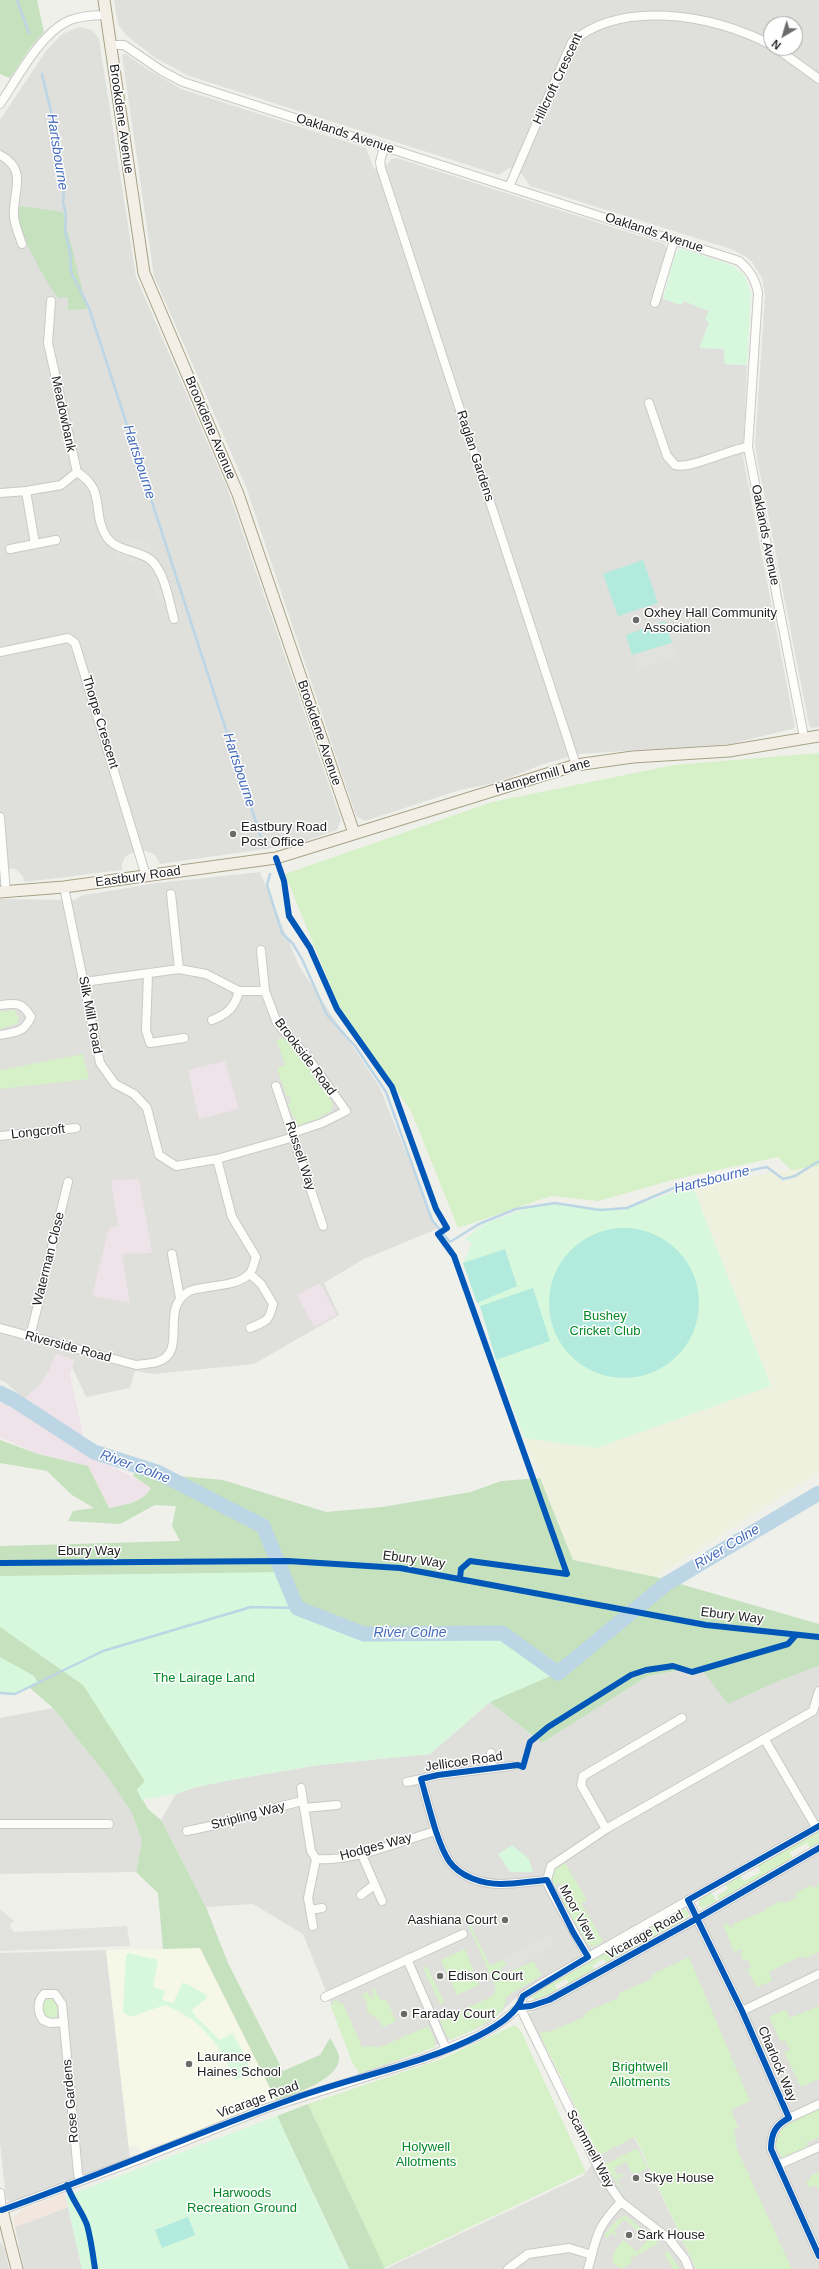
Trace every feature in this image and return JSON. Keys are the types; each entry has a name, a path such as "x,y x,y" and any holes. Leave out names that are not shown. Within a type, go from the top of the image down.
{"main road":[{"name":"Brookdene Avenue","path":"104,0 144,273 238,494 354,833"},
{"name":"Hampermill Lane","path":"276,858 576,765 633,757 729,751 804,737 819,736"},
{"name":"Eastbury Road","path":"3,893 64,887 276,858"},
{"path":"1,2210 18,2269"},
{"path":"0,2231 9,2239"}],"street":[{"path":"696,10 736,27 763,41"},
{"path":"0,104 41,44 57,28 67,22 83,17 106,15"},
{"name":"Hillcroft Crescent","path":"509,186 572,42 590,20"},
{"name":"Oaklands Avenue","path":"110,45 124,45 162,71 184,82 739,261 755,279 758,293 748,447 804,737"},
{"path":"787,56 819,79"},
{"name":"Raglan Gardens","path":"384,146 380,162 381,168 576,765"},
{"path":"0,155 11,162 16,170 17,178 14,217 22,244"},
{"path":"655,303 674,240"},
{"name":"Meadowbank","path":"51,301 48,343 77,472"},
{"path":"649,403 666,456 675,466 685,466 737,449 748,447"},
{"path":"0,493 26,491 61,485 77,472 89,480 94,487 105,534 111,542 119,548 142,555 150,560 159,571 174,619"},
{"path":"26,491 35,544"},
{"path":"10,549 56,540"},
{"name":"Thorpe Crescent","path":"0,652 68,638 76,643 146,876"},
{"path":"0,817 3,893"},
{"name":"Silk Mill Road","path":"64,887 100,1063 115,1084 134,1094 147,1108 159,1155 176,1166 217,1158 293,1135"},
{"path":"171,894 179,970"},
{"name":"Brookside Road","path":"261,950 265,991 277,1023 306,1055 346,1111 293,1135"},
{"path":"84,982 179,970 206,974 239,991 265,991"},
{"path":"148,975 146,1030 150,1042 184,1038"},
{"path":"212,1020 230,1011 235,1005 239,991"},
{"path":"0,1005 16,1003 26,1008 31,1017 27,1026 18,1032 0,1035"},
{"name":"Russell Way","path":"276,1086 322,1226"},
{"name":"Longcroft","path":"0,1136 76,1128"},
{"path":"172,1254 180,1298 189,1291 237,1282 250,1274 256,1257 248,1240 232,1217 217,1158"},
{"name":"Waterman Close","path":"30,1337 68,1182"},
{"path":"250,1274 261,1284 273,1304 270,1317 266,1321 250,1328"},
{"name":"Riverside Road","path":"0,1328 136,1365 157,1362 169,1352 175,1333 173,1314 180,1298"},
{"name":"Moor View","path":"588,1957 573,1932 547,1880 551,1866 606,1829 765,1740 812,1711 819,1691"},
{"path":"606,1829 581,1785 583,1776 682,1718"},
{"path":"765,1740 818,1827"},
{"path":"491,1753 492,1768"},
{"name":"Jellicoe Road","path":"511,1766 438,1775 421,1779 436,1831 449,1861 462,1873 479,1881 500,1884 547,1880"},
{"path":"407,1782 421,1779"},
{"path":"301,1788 303,1805"},
{"name":"Stripling Way","path":"187,1831 211,1826 258,1811 303,1805 336,1805"},
{"name":"Stripling Way","path":"303,1805 311,1851 316,1859"},
{"path":"0,1824 109,1824"},
{"name":"Vicarage Road","path":"520,2007 523,1996 588,1957 818,1827"},
{"name":"Hodges Way","path":"316,1859 326,1860 361,1853 436,1831"},
{"name":"Vicarage Road","path":"1,2210 140,2159 264,2108 426,2058 480,2035 520,2007 531,2006 549,2000 698,1918 819,1848"},
{"path":"361,1853 382,1901"},
{"path":"313,1926 308,1898 316,1859"},
{"path":"362,1895 374,1885"},
{"name":"Charlock Way","path":"688,1900 742,2011 789,2118 776,2128 771,2138 771,2148 819,2256"},
{"path":"310,1910 322,1908"},
{"path":"325,1997 463,1934"},
{"path":"407,1959 446,2049"},
{"path":"742,2011 819,1974"},
{"name":"Scammell Way","path":"520,2007 602,2175 621,2202 669,2239 689,2269"},
{"name":"Rose Gardens","path":"64,2022 80,2180"},
{"path":"789,2118 819,2104"},
{"path":"778,2165 819,2147"},
{"path":"0,2193 1,2210"},
{"path":"588,2269 597,2235 604,2220 621,2202"},
{"path":"508,2269 528,2254 569,2248 592,2255"}],"shaded area":[{"path":"114,0 819,0 819,727 812,728 809,725 755,445 765,295 762,278 752,262 731,249 530,186 522,174 509,168 499,175 189,76 154,57 126,35 118,24"},
{"path":"79,27 92,30 99,39 136,277 228,490 341,820 337,830 286,848 279,847 160,864 155,855 146,851 131,853 125,857 122,864 122,870 25,882 22,875 15,869 0,867 0,120 46,51 62,34"},
{"path":"126,54 144,67 181,89 366,148 374,169 388,164 391,159 397,158 665,244 667,250 656,290 664,294 663,297 684,301 709,311 709,322 724,349 725,364 747,365 743,457 795,727 730,744 579,754 541,765 499,782 460,790 365,821 356,816 246,487 154,276 122,55"},
{"path":"132,539 153,546 151,552 130,545"},
{"path":"116,552 137,559 135,565 114,558"},
{"path":"157,577 164,601 159,603 152,579"},
{"path":"178,598 184,621 179,622 173,599"},
{"path":"672,643 677,658 637,669 632,655"},
{"path":"260,872 299,966 379,1086 437,1229 364,1259 324,1283 339,1315 254,1364 153,1374 135,1371 130,1388 86,1397 72,1367 74,1360 56,1354 49,1371 40,1385 24,1399 5,1382 0,1380 0,899 74,900 84,895 157,883"},
{"path":"225,1061 239,1109 199,1119 188,1070"},
{"path":"819,1166 819,1472 656,1577 573,1560 524,1438 596,1448 771,1386 692,1185"},
{"path":"139,1179 152,1253 122,1254 130,1303 92,1296 109,1228 118,1226 111,1180"},
{"path":"320,1283 337,1315 314,1327 297,1295"},
{"path":"56,1354 74,1360 70,1375 83,1433 72,1444 152,1488 144,1497 127,1504 109,1508 88,1466 38,1454 0,1437 0,1403 7,1401 21,1409 24,1399 40,1385 49,1371"},
{"path":"819,1666 819,1824 523,1991 488,2024 360,2076 303,1934 253,1904 206,1907 161,1820 176,1794 196,1787 319,1765 430,1754 490,1702 542,1743 648,1676 700,1667 778,1681"},
{"path":"53,1708 107,1776 132,1813 142,1841 136,1872 0,1874 0,1718"},
{"path":"819,1853 819,2269 765,2269 750,2237 733,2129 738,2127 730,2110 548,2051 528,2014"},
{"path":"0,1909 14,1921 9,1925 14,1932 127,1926 130,1946 0,1951"},
{"path":"549,1933 556,1945 504,1974 501,1968 507,1965 503,1959"},
{"name":"Laurance Haines School","path":"200,1948 277,2102 180,2140 152,2145 141,2154 139,2146 129,2147 106,1950"},
{"path":"106,1950 130,2159 10,2202 6,2199 0,2143 0,1953"},
{"path":"634,2137 696,2269 385,2269 583,2176 599,2155"},
{"path":"65,2193 68,2207 15,2227 13,2218 21,2210"},
{"path":"68,2207 82,2269 24,2269 15,2227"},
{"path":"0,2241 5,2249 9,2269 0,2269"}],"green space":[{"path":"0,0 37,0 44,32 29,49 10,78 0,74"},
{"path":"20,206 63,212 87,309 68,310 68,297 59,298 55,294 37,264 21,231 19,225"},
{"path":"681,248 734,266 745,277 751,294 747,365 725,364 724,349 699,348 709,322 705,320 709,311 684,301 681,305 663,299 675,254"},
{"path":"643,560 658,603 618,616 603,574"},
{"path":"665,621 672,643 632,655 626,635"},
{"path":"819,753 819,1166 791,1170 778,1157 676,1179 598,1201 551,1196 458,1228 411,1111 339,1007 285,874 492,802 674,765"},
{"path":"14,1010 19,1018 17,1024 0,1029 0,1012"},
{"path":"286,1037 295,1046 294,1049 298,1054 302,1053 315,1073 313,1075 321,1088 324,1088 333,1104 331,1112 321,1116 322,1120 298,1127 295,1117 293,1118 288,1104 291,1103 289,1095 286,1096 277,1068 285,1065 276,1040"},
{"path":"83,1054 89,1079 0,1089 0,1070"},
{"name":"Bushey Cricket Club","path":"692,1185 771,1386 596,1448 524,1438 496,1360 480,1306 477,1303 463,1263 472,1243 465,1239 484,1224 530,1207 552,1204 624,1210"},
{"path":"631,1228 653,1233 666,1240 682,1255 694,1274 698,1288 698,1318 694,1332 687,1345 672,1361 653,1373 639,1377 617,1378 595,1373 582,1366 561,1345 554,1332 550,1318 549,1296 554,1274 561,1261 582,1240 595,1233 609,1229"},
{"path":"505,1249 517,1286 477,1303 463,1263"},
{"path":"533,1288 550,1341 496,1360 480,1306"},
{"path":"0,1440 38,1454 88,1466 109,1508 139,1500 148,1493 151,1488 133,1476 135,1472 223,1480 326,1512 382,1507 471,1492 501,1481 540,1478 573,1560 656,1577 819,1624 819,1666 778,1681 728,1704 700,1667 648,1676 542,1743 490,1702 474,1627 345,1648 0,1590 0,1546 180,1541 172,1526 176,1506 155,1505 120,1524 68,1521 73,1511 94,1508 72,1495 47,1471 0,1463"},
{"name":"The Lairage Land","path":"281,1572 297,1608 364,1634 502,1633 558,1673 490,1702 430,1754 319,1765 236,1779 196,1787 176,1794 142,1800 137,1790 145,1781 83,1685 0,1627 0,1576"},
{"path":"0,1620 44,1651 103,1701 125,1750 145,1781 137,1790 148,1809 161,1820 206,1907 228,1963 283,2071 320,2055 330,2038 337,2050 339,2058 337,2066 332,2073 324,2079 277,2102 200,1948 163,1949 158,1893 136,1872 142,1841 132,1813 107,1776 53,1708 0,1662"},
{"path":"0,1657 34,1676 38,1683 15,1694 0,1693"},
{"path":"819,1829 819,1844 811,1849 807,1843 790,1852 793,1859 719,1900 717,1896 728,1889 725,1884 740,1875 744,1881 761,1872 757,1865"},
{"path":"512,1845 529,1859 533,1872 510,1872 498,1854"},
{"path":"564,1861 587,1900 581,1903 603,1941 596,1946 588,1945 561,1898 567,1894 560,1883 554,1886 553,1875 555,1869"},
{"path":"819,1878 819,1952 806,1958 802,1956 769,1972 772,1981 757,1987 747,1970 751,1967 747,1959 743,1961 740,1953 742,1952 741,1949 734,1952 723,1925 728,1923 730,1928 733,1926 732,1924 765,1911 766,1908 781,1901 785,1903 797,1897 795,1893 811,1885 813,1888 818,1886"},
{"path":"711,1892 717,1902 702,1908 699,1906 699,1899"},
{"path":"683,1908 688,1912 686,1920 607,1964 603,1959 592,1966 596,1970 570,1985 566,1979 555,1985 558,1991 544,1998 534,1999 531,1997 530,1994 630,1936 635,1943 652,1933 648,1927 658,1920 663,1926 676,1919 672,1912"},
{"path":"468,1919 490,1966 503,1959 507,1965 501,1968 504,1974 533,1961 542,1975 506,1997 505,2004 493,2018 476,2029 451,2040 447,2036 440,2021 493,1996 496,1988 466,1920"},
{"path":"465,1949 479,1985 457,1995 441,1960"},
{"path":"129,1953 158,1960 153,1987 165,1991 162,2000 173,2003 183,1982 207,1995 206,1999 192,2010 196,2017 220,2040 232,2033 247,2059 251,2074 235,2080 216,2044 200,2026 179,2011 165,2005 130,2017 123,2012 126,1955"},
{"name":"Brightwell Allotments","path":"689,1957 750,2101 731,2110 738,2128 734,2129 737,2149 792,2269 696,2269 635,2137 599,2155 539,2033 551,2031 584,2017 586,2012 618,1998 619,1993 651,1979 653,1974"},
{"path":"427,1966 444,2002 440,2004 423,1968"},
{"path":"374,1988 380,1999 387,2001 396,2021 383,2027 379,2020 367,2012 367,2003 362,1996 367,1991 371,1998 374,1996 371,1990"},
{"path":"47,1997 56,2000 58,2012 55,2018 50,2019 44,2015 42,2005"},
{"path":"337,2000 340,2004 343,2003 362,2047 376,2046 378,2048 428,2026 435,2040 435,2047 360,2073 353,2064 331,2007 334,2001"},
{"path":"819,2006 819,2079 801,2087 784,2052 790,2050 785,2040 781,2042 769,2017 786,2009 790,2018"},
{"name":"Holywell Allotments","path":"515,2025 521,2031 586,2172 384,2268 308,2104 439,2060"},
{"path":"308,2104 385,2269 349,2269 277,2116"},
{"path":"819,2105 819,2137 806,2143 809,2149 782,2158 774,2144 778,2126"},
{"name":"Harwoods Recreation Ground","path":"277,2116 348,2269 82,2269 66,2196"},
{"path":"637,2148 648,2168 636,2174 632,2173 626,2162 614,2168 617,2175 621,2173 623,2176 617,2179 624,2192 604,2165"},
{"path":"819,2172 819,2191 816,2185 809,2188 806,2181 811,2179 810,2176"},
{"path":"625,2215 659,2243 630,2259 632,2263 621,2269 612,2262 615,2250 624,2240 637,2252 647,2240 624,2219 614,2231 618,2234 615,2236 612,2233 607,2239 604,2235 615,2222"},
{"path":"188,2217 195,2235 162,2248 155,2230"},
{"path":"668,2251 680,2269 673,2269 664,2253"}],"waterway":[{"name":"Hartsbourne","path":"17,0 29,33"},
{"name":"Hartsbourne","path":"42,74 54,124 55,144 59,156 57,164 64,191 63,202 66,215 65,231 70,252 71,272 89,308 264,847"},
{"name":"Hartsbourne","path":"270,874 267,885 282,933 293,944 302,959 327,1015 355,1046 386,1092 432,1220 450,1242 479,1224 516,1209 555,1203 600,1210 627,1208 683,1184 767,1167 783,1179 795,1176 819,1161"},
{"name":"River Colne","path":"0,1393 14,1400 94,1452 157,1472 263,1526 297,1608 364,1634 502,1633 558,1673 666,1584 819,1493"},
{"path":"0,1693 15,1694 103,1651 251,1607 297,1608"}],"cycle path":[{"path":"276,858 284,881 289,916 310,948 337,1009 392,1087 436,1209 447,1228 438,1234 454,1256 567,1574 470,1561 461,1569 460,1578"},
{"name":"Ebury Way","path":"0,1563 288,1561 400,1568 706,1625 819,1637"},
{"path":"2,2210 76,2183 221,2125 295,2098 435,2054 480,2035 506,2019 516,2008 523,1996 588,1957 573,1932 547,1880 494,1884 472,1878 454,1867 444,1853 440,1843 421,1779 438,1775 518,1765 523,1767 530,1742 548,1727 631,1675 646,1670 673,1666 692,1672 788,1644 796,1635"},
{"path":"819,1826 688,1900 742,2011 789,2118 780,2124 775,2130 771,2149 819,2256"},
{"path":"520,2007 531,2006 549,2000 698,1918 819,1848"},
{"path":"67,2185 87,2225 95,2269"}],"place":[{"name":"Oxhey Hall Community Association","path":"636,620"},
{"name":"Eastbury Road Post Office","path":"233,834"},
{"name":"Aashiana Court","path":"505,1920"},
{"name":"Edison Court","path":"440,1976"},
{"name":"Faraday Court","path":"404,2014"},
{"name":"Laurance Haines School","path":"189,2064"},
{"name":"Skye House","path":"636,2178"},
{"name":"Sark House","path":"629,2235"}]}
